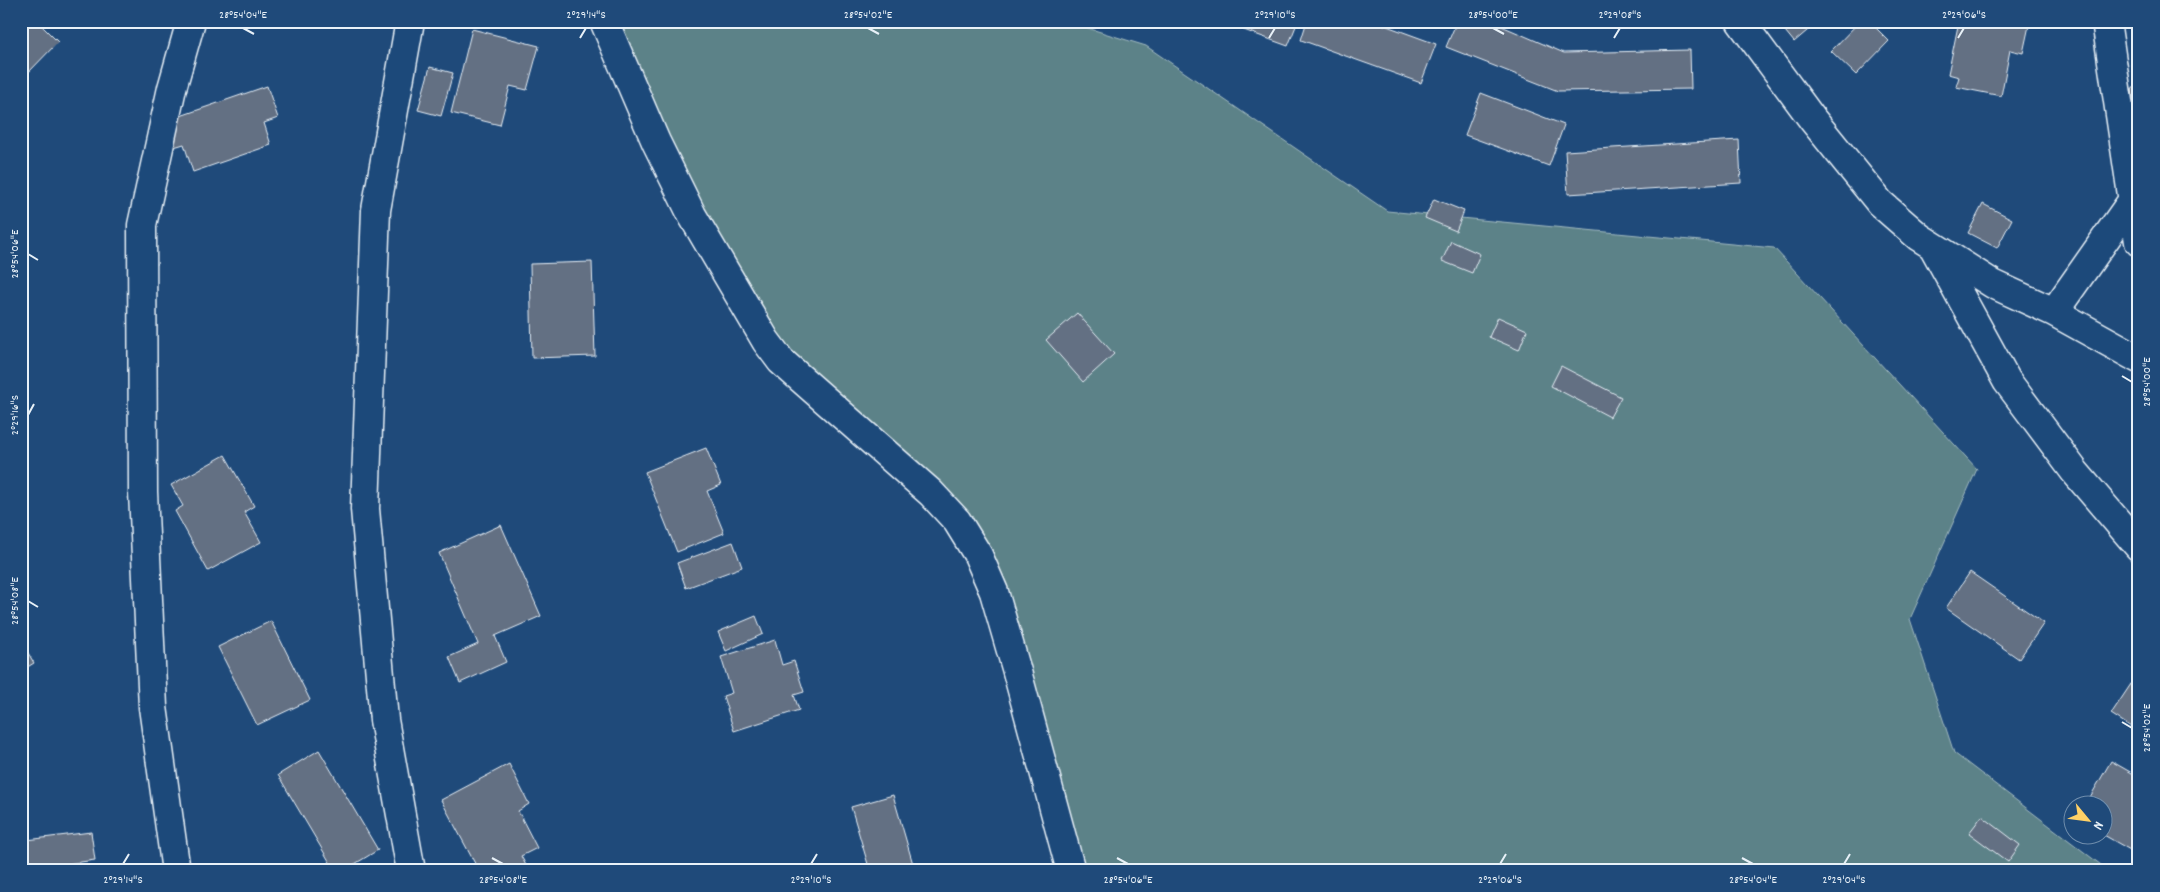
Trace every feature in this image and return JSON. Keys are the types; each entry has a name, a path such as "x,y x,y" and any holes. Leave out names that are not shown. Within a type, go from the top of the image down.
{"street":[{"path":"176,871 154,707 143,492 142,225 172,88 191,21"},
{"path":"410,21 376,210 365,509 384,720 412,871"},
{"path":"604,21 656,142 692,215 766,341 780,361 931,493 957,521 978,555 994,592 1070,871"},
{"path":"1740,21 1813,120 1880,203 1919,237 1993,284 2054,312 2139,359"},
{"path":"2106,21 2139,242"},
{"path":"2054,312 2132,201"},
{"path":"1934,247 2007,381 2075,472 2139,547"}],"green space":[{"path":"604,21 1065,21 1146,46 1387,211 1774,248 1977,469 1910,619 1954,753 2062,835 2062,844 2074,844 2109,871 1071,871 978,555 781,361"}],"building":[{"path":"21,21 37,21 58,42 26,75 21,70"},
{"path":"1219,21 1298,21 1288,46"},
{"path":"1307,21 1373,21 1436,44 1421,83 1301,40"},
{"path":"1457,21 1490,21 1564,53 1690,50 1691,89 1558,91 1446,47"},
{"path":"1777,21 1811,21 1814,25 1794,42"},
{"path":"1860,21 1869,21 1889,41 1856,75 1831,51"},
{"path":"1959,21 2030,21 2023,53 2010,50 2001,96 1956,87 1959,77 1948,74"},
{"path":"472,29 539,46 527,90 510,86 500,125 451,113"},
{"path":"430,67 453,73 441,116 418,110"},
{"path":"267,86 278,118 264,123 271,145 193,172 184,144 174,147 166,121"},
{"path":"2132,88 2139,88 2139,136 2137,136"},
{"path":"1481,93 1564,125 1549,166 1465,135"},
{"path":"1739,140 1741,183 1568,194 1565,151"},
{"path":"1434,199 1464,211 1456,231 1425,218"},
{"path":"1983,204 2012,219 1997,248 1968,233"},
{"path":"1451,241 1480,254 1472,273 1442,261"},
{"path":"592,262 595,356 532,358 530,264"},
{"path":"1077,313 1114,354 1083,382 1046,340"},
{"path":"1498,317 1527,330 1519,350 1489,337"},
{"path":"1561,366 1621,397 1610,417 1551,386"},
{"path":"706,448 721,485 707,491 724,533 677,552 645,472"},
{"path":"225,455 254,506 244,512 261,542 208,571 175,511 183,506 171,485"},
{"path":"501,525 541,616 495,636 506,662 460,683 449,657 478,644 439,553"},
{"path":"733,542 742,567 686,588 677,563"},
{"path":"1970,572 2044,623 2019,659 1946,608"},
{"path":"756,616 763,634 726,651 718,632"},
{"path":"271,621 310,700 257,725 218,647"},
{"path":"775,640 782,665 794,661 804,692 794,695 799,710 734,731 723,696 732,693 721,657"},
{"path":"21,641 34,663 21,671"},
{"path":"2139,672 2139,732 2111,714"},
{"path":"319,750 378,850 343,871 335,871 278,775"},
{"path":"2111,761 2139,777 2139,855 2112,840 2112,794 2092,794"},
{"path":"509,764 529,804 518,811 537,848 521,856 529,871 479,871 441,800"},
{"path":"893,795 915,871 870,871 851,807"},
{"path":"1982,816 2020,845 2008,862 1969,833"},
{"path":"91,832 95,860 31,869 27,840"}]}
